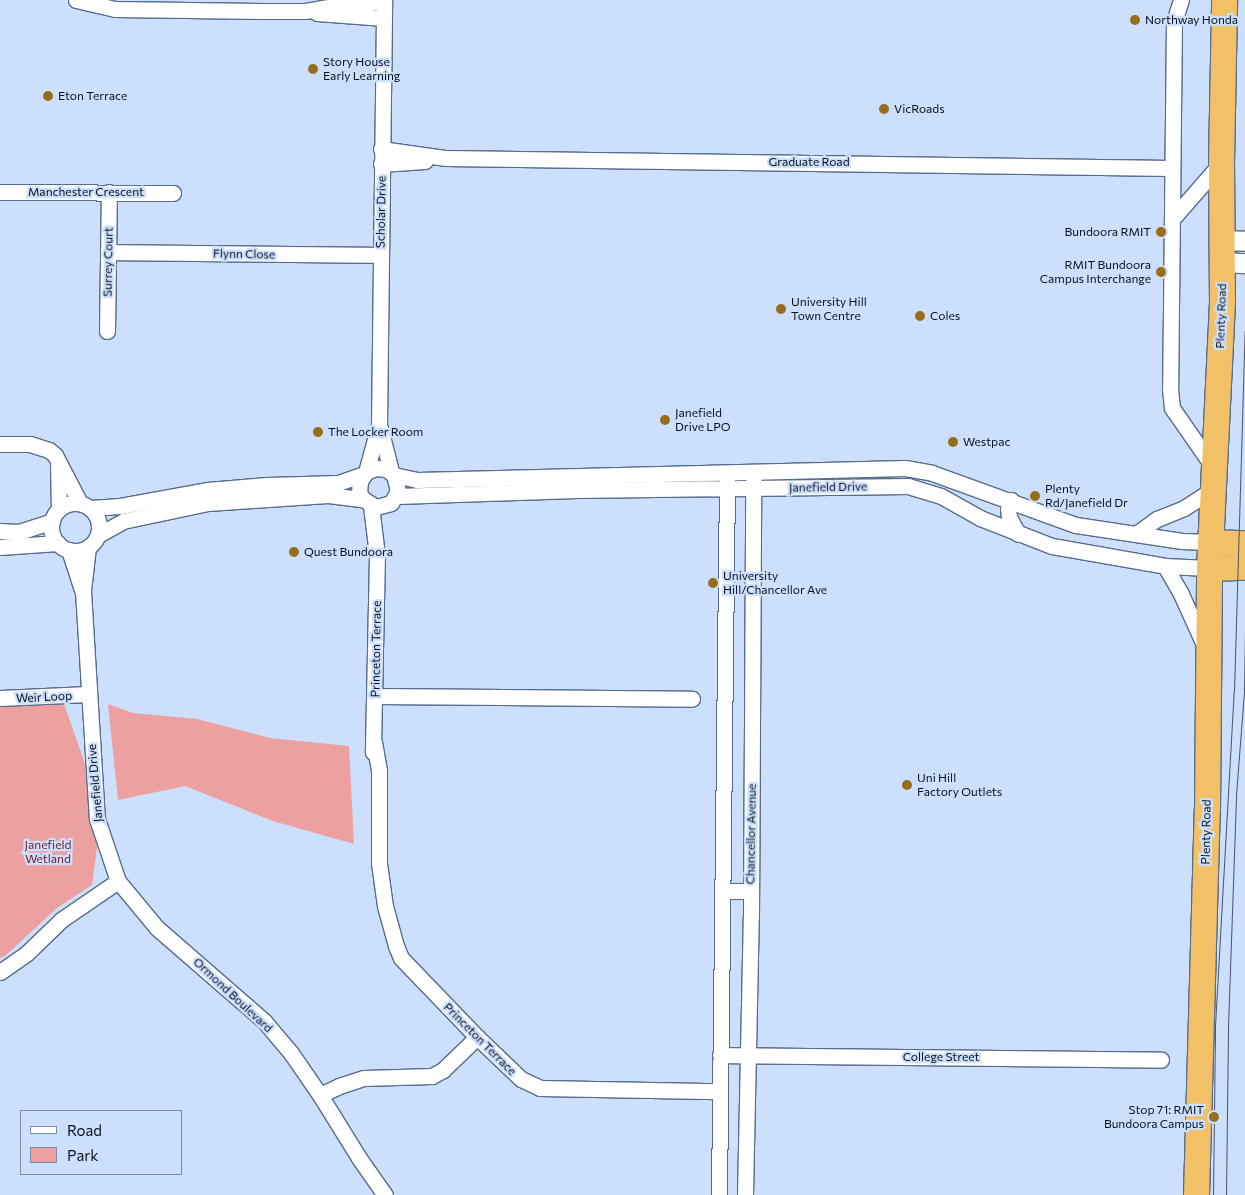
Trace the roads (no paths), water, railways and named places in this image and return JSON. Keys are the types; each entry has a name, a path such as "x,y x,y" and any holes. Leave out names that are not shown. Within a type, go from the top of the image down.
{"highway":[{"name":"Plenty Road","path":"1196,1195 1207,810 1210,542 1234,251 1220,163 1224,0"},
{"name":"Janefield Drive","path":"1210,542 1245,543"},
{"name":"Janefield Drive","path":"1209,568 1245,567"}],"street":[{"path":"76,0 115,9 305,11 332,16 384,18"},
{"path":"1136,534 1157,519 1184,508 1214,479 1172,408 1170,389 1174,21 1175,12 1181,0"},
{"path":"305,11 332,6 384,1"},
{"name":"Scholar Drive","path":"384,1 379,425 392,473"},
{"name":"Graduate Road","path":"381,157 1172,168"},
{"path":"1173,218 1199,185 1220,163"},
{"name":"Manchester Crescent","path":"0,192 173,193"},
{"name":"Surrey Court","path":"107,331 109,192"},
{"name":"Flynn Close","path":"108,252 380,255"},
{"name":"Scholar Drive","path":"365,473 379,425"},
{"path":"0,444 38,445 50,450 85,506 98,520 98,535 88,547 82,550 63,547 0,547"},
{"path":"58,461 56,515 52,533 63,547"},
{"path":"0,532 19,532 56,515 72,503 85,506 120,506 207,490 267,485 338,483 376,468 392,473 398,486 379,502 359,485 365,473"},
{"name":"Janefield Drive","path":"98,535 123,521 208,503 328,495 379,502 754,480 906,468 932,473 1076,525 1182,541 1210,542"},
{"name":"Janefield Drive","path":"392,473 417,480 727,481"},
{"name":"Janefield Drive","path":"754,480 908,486 941,496 980,518 1018,534 1065,549 1165,566 1209,568"},
{"name":"Chancellor Avenue","path":"745,1195 749,1055 754,480"},
{"path":"719,1195 727,481"},
{"path":"1011,500 1008,509 1009,517 1018,534"},
{"name":"Princeton Terrace","path":"379,502 374,742 379,772 379,863 385,906 396,946 402,958 521,1080 540,1088 720,1091"},
{"name":"Janefield Drive","path":"63,547 83,591"},
{"name":"Janefield Drive","path":"88,547 83,591 97,819 118,882"},
{"path":"1165,566 1182,594 1208,654"},
{"name":"Weir Loop","path":"0,698 88,694"},
{"path":"375,696 692,699"},
{"path":"0,972 27,953 61,920 118,882"},
{"name":"Ormond Boulevard","path":"118,882 157,928 264,1021 291,1053 385,1195"},
{"path":"722,891 751,891"},
{"path":"324,1101 339,1086 357,1081 371,1078 432,1076 443,1070 477,1037"},
{"name":"College Street","path":"720,1055 1162,1060"}],"tram line":[{"path":"1213,1195 1215,1026 1234,691 1245,330"},
{"path":"1226,1195 1228,1027 1236,795 1244,692 1245,626"}],"place":[{"name":"Northway Honda","path":"1135,20"},
{"name":"Story House Early Learning","path":"313,69"},
{"name":"Eton Terrace","path":"48,96"},
{"name":"VicRoads","path":"884,109"},
{"name":"Bundoora RMIT","path":"1161,232"},
{"name":"RMIT Bundoora Campus Interchange","path":"1161,272"},
{"name":"University Hill Town Centre","path":"781,309"},
{"name":"Coles","path":"920,316"},
{"name":"Janefield Drive LPO","path":"665,420"},
{"name":"The Locker Room","path":"318,432"},
{"name":"Westpac","path":"953,442"},
{"name":"Plenty Rd/Janefield Dr","path":"1035,496"},
{"name":"Quest Bundoora","path":"294,552"},
{"name":"University Hill/Chancellor Ave","path":"713,583"},
{"name":"Uni Hill Factory Outlets","path":"907,785"},
{"name":"Stop 71: RMIT Bundoora Campus","path":"1214,1117"}],"park label":[{"name":"Janefield Wetland","path":"48,852"}]}
